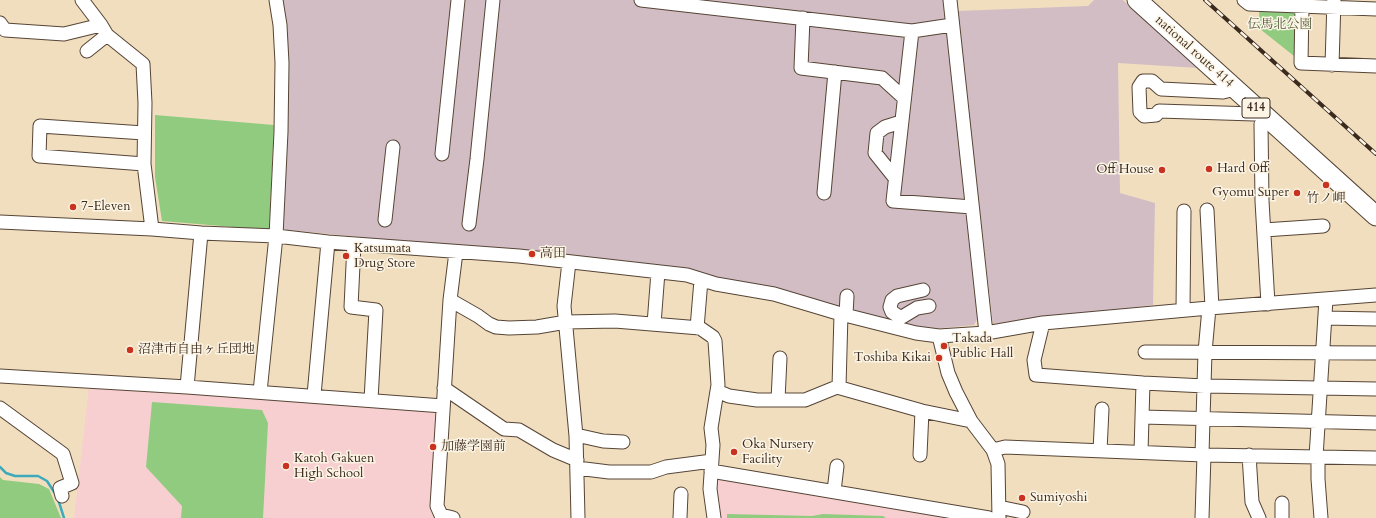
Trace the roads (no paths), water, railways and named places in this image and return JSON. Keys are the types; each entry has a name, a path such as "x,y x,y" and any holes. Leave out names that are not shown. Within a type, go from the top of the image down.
{"highway":[{"name":"national route 414","path":"1137,0 1376,216"}],"street":[{"path":"82,0 104,30 143,64 145,103 144,164 152,228"},
{"path":"260,392 276,236 281,132 282,63 280,25 276,0"},
{"path":"442,154 458,0"},
{"path":"469,224 493,0"},
{"path":"641,0 744,6 803,18 912,31 952,24"},
{"path":"950,0 986,333"},
{"path":"1244,0 1249,4 1269,2 1334,4 1376,9"},
{"path":"1299,4 1301,63 1376,66"},
{"path":"1332,65 1334,4"},
{"path":"803,18 801,68 882,78 904,98"},
{"path":"0,23 5,30 64,34 104,30"},
{"path":"87,51 104,30"},
{"path":"912,31 893,200 972,207"},
{"path":"824,193 835,72"},
{"path":"1235,89 1223,92 1161,89 1152,81 1143,81 1139,87 1140,112 1144,116 1156,115 1159,111 1264,115 1262,124 1262,201 1268,304"},
{"path":"895,178 875,153 877,133 885,127 902,122"},
{"path":"144,133 40,126 39,156 144,164"},
{"path":"385,220 393,147"},
{"path":"1202,518 1205,352 1210,308 1206,210"},
{"path":"1183,310 1184,211"},
{"path":"0,222 152,228 201,233 276,236 328,242 519,256 687,275 716,284 774,294 916,333 939,336 986,333 1043,323 1183,310 1376,295"},
{"path":"1264,230 1324,226"},
{"path":"187,387 201,233"},
{"path":"314,395 328,242"},
{"path":"354,244 351,307 376,310 370,400"},
{"path":"453,518 441,515 437,506 450,300 456,252"},
{"path":"569,262 564,306 576,436 578,518"},
{"path":"654,324 658,272"},
{"path":"698,328 702,280"},
{"path":"923,290 897,296 892,300 890,307 892,312 902,317 917,308 929,306"},
{"path":"839,387 843,314 848,296"},
{"path":"1321,518 1317,457 1326,299"},
{"path":"450,300 496,327 537,327 566,322 615,321 700,328 714,337 717,366 717,391 711,428 713,445 710,489 714,518"},
{"path":"1325,318 1376,319"},
{"path":"1043,323 1034,360 1036,375 1205,386 1376,388"},
{"path":"939,336 948,373 956,392 971,421 993,450 998,464 999,512 1023,512"},
{"path":"1145,352 1376,353"},
{"path":"778,400 780,358"},
{"path":"0,376 314,395 444,406"},
{"path":"1141,452 1143,383"},
{"path":"717,391 729,396 757,400 805,400 839,387 922,411 971,421"},
{"path":"444,388 504,429 519,430 577,464 609,472 651,472 666,467 712,466 834,491 989,518"},
{"path":"0,408 63,454 72,483 60,488 62,496"},
{"path":"1100,451 1102,409"},
{"path":"920,455 922,411"},
{"path":"1142,417 1376,422"},
{"path":"576,436 603,441 622,442"},
{"path":"993,450 1005,447 1376,458"},
{"path":"1249,455 1252,502 1259,518"},
{"path":"834,491 837,466"},
{"path":"680,518 681,494"},
{"path":"1282,503 1282,518"}],"waterway":[{"path":"0,467 6,473 15,476 38,476 47,481 56,495"},
{"path":"58,499 64,518"}],"railway":[{"path":"1205,0 1376,154"}],"place":[{"name":"Hard Off","path":"1209,169"},
{"name":"Off House","path":"1162,170"},
{"name":"竹ノ岬","path":"1326,185"},
{"name":"Gyomu Super","path":"1297,193"},
{"name":"7-Eleven","path":"73,207"},
{"name":"高田","path":"532,254"},
{"name":"Katsumata Drug Store","path":"346,256"},
{"name":"Takada Public Hall","path":"944,346"},
{"name":"沼津市自由ヶ丘団地","path":"130,350"},
{"name":"Toshiba Kikai","path":"939,358"},
{"name":"加藤学園前","path":"433,447"},
{"name":"Oka Nursery Facility","path":"734,452"},
{"name":"Katoh Gakuen High School","path":"286,466"},
{"name":"Sumiyoshi","path":"1022,498"}],"park label":[{"name":"伝馬北公園","path":"1280,25"}]}
